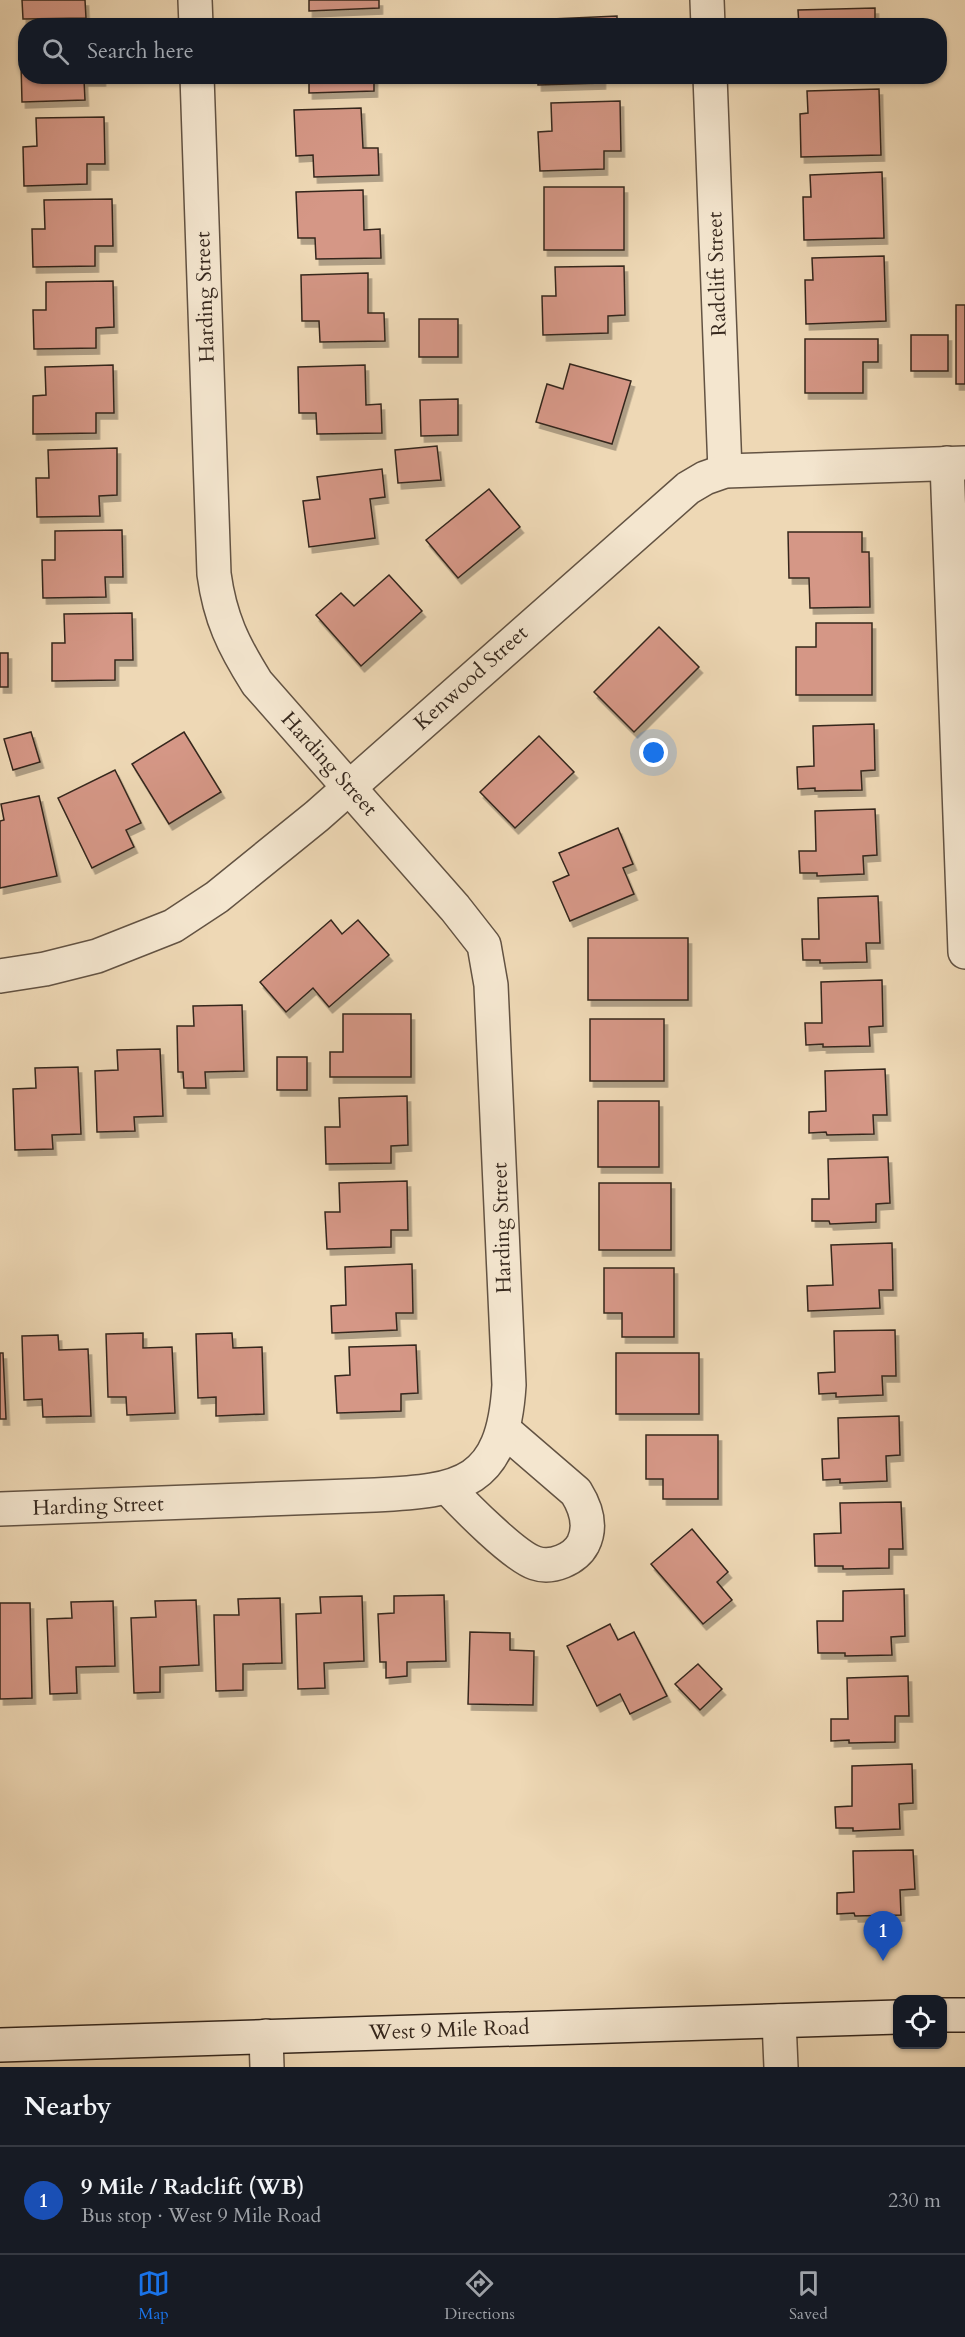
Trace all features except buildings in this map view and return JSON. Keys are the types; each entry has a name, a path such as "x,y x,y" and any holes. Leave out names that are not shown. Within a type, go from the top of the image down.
{"street":[{"path":"195,0 196,18"},
{"path":"707,0 708,18"},
{"name":"Harding Street","path":"0,1509 420,1493 448,1488 471,1477 494,1454 504,1430 509,1385 489,965 484,945 474,930 257,683 236,650 218,601 214,574 197,84"},
{"name":"Radclift Street","path":"710,84 725,471"},
{"path":"956,463 965,952"},
{"name":"Kenwood Street","path":"0,976 45,969 97,956 172,926 235,883 350,787 687,488 705,478 725,471 956,463"},
{"path":"448,1488 471,1512 519,1554 535,1563 548,1564 567,1560 582,1546 587,1533 587,1518 583,1503 576,1492 504,1430"},
{"path":"947,2015 965,2014"},
{"name":"West 9 Mile Road","path":"0,2045 266,2051 779,2021 893,2017"},
{"path":"779,2021 781,2067"}],"place":[{"name":"9 Mile / Radclift (WB)","path":"883,1961"}]}
